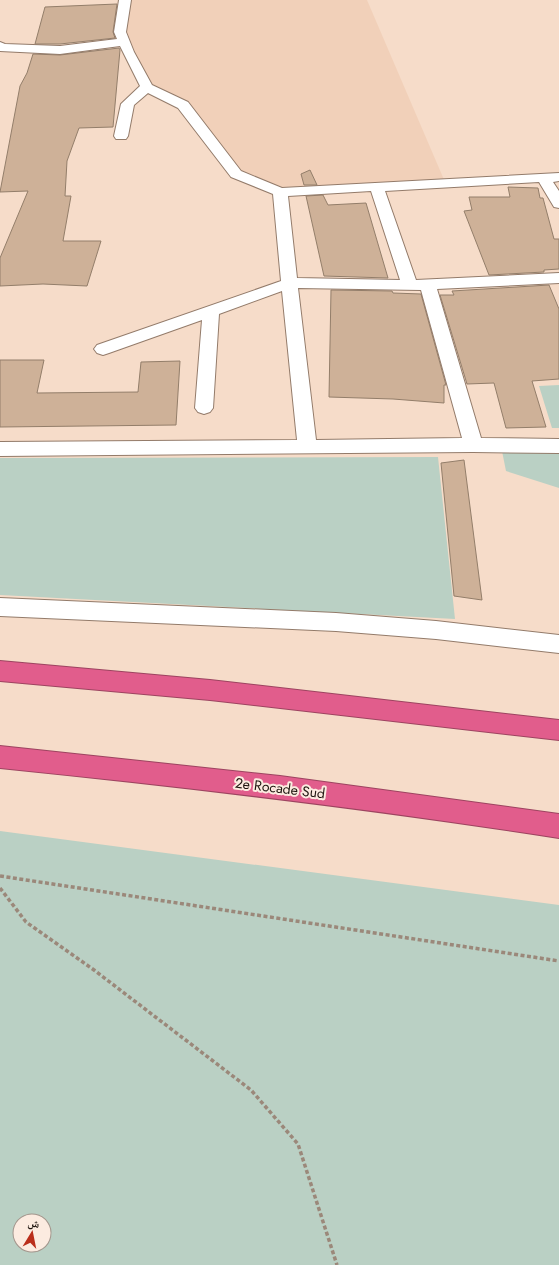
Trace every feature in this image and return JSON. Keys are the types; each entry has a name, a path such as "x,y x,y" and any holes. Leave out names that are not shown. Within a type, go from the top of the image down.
{"highway":[{"path":"0,671 109,680 385,709 559,730"},
{"name":"2e Rocade Sud","path":"0,757 140,770 466,812 559,826"}],"street":[{"path":"125,0 120,32 147,87 183,106 236,174 280,192 559,177"},
{"path":"0,46 2,48 60,50 124,42"},
{"path":"121,136 128,104 147,87"},
{"path":"544,178 559,204"},
{"path":"376,186 409,284"},
{"path":"280,192 307,447"},
{"path":"103,349 290,283 428,285 559,278"},
{"path":"428,285 473,445"},
{"path":"204,408 211,311"},
{"path":"0,449 473,445 559,446"},
{"path":"0,607 344,623 436,630 559,644"}],"path":[{"path":"0,876 559,961"},
{"path":"0,888 26,922 94,970 251,1090 298,1144 337,1265"}],"shaded area":[{"path":"123,0 367,0 445,182 280,192 236,174 183,106 147,87 128,52"}],"green space":[{"path":"559,385 559,428 552,428 539,386"},
{"path":"502,451 559,452 559,488 506,471"},
{"path":"438,457 455,619 0,595 0,458"},
{"path":"0,831 559,905 559,1265 0,1265"}],"building":[{"path":"117,4 113,32 115,38 60,44 35,44 45,7"},
{"path":"119,48 113,127 79,128 67,161 65,196 71,196 63,241 101,241 87,286 43,284 0,286 0,258 28,191 0,192 20,86 27,73 33,54 60,55"},
{"path":"310,170 317,185 304,185 301,174"},
{"path":"508,187 538,188 540,198 543,198 554,239 559,239 559,269 544,270 544,272 489,275 464,211 472,210 469,197 510,197"},
{"path":"323,195 328,205 366,203 388,278 324,276 306,196"},
{"path":"549,285 559,309 559,379 532,381 546,427 506,428 494,383 467,384 440,295 454,295 452,291"},
{"path":"331,290 392,291 393,293 421,294 446,385 444,385 444,403 393,399 329,397"},
{"path":"0,360 44,360 37,393 138,392 141,362 180,361 176,425 0,427"},
{"path":"464,460 482,600 454,596 441,463"}]}
